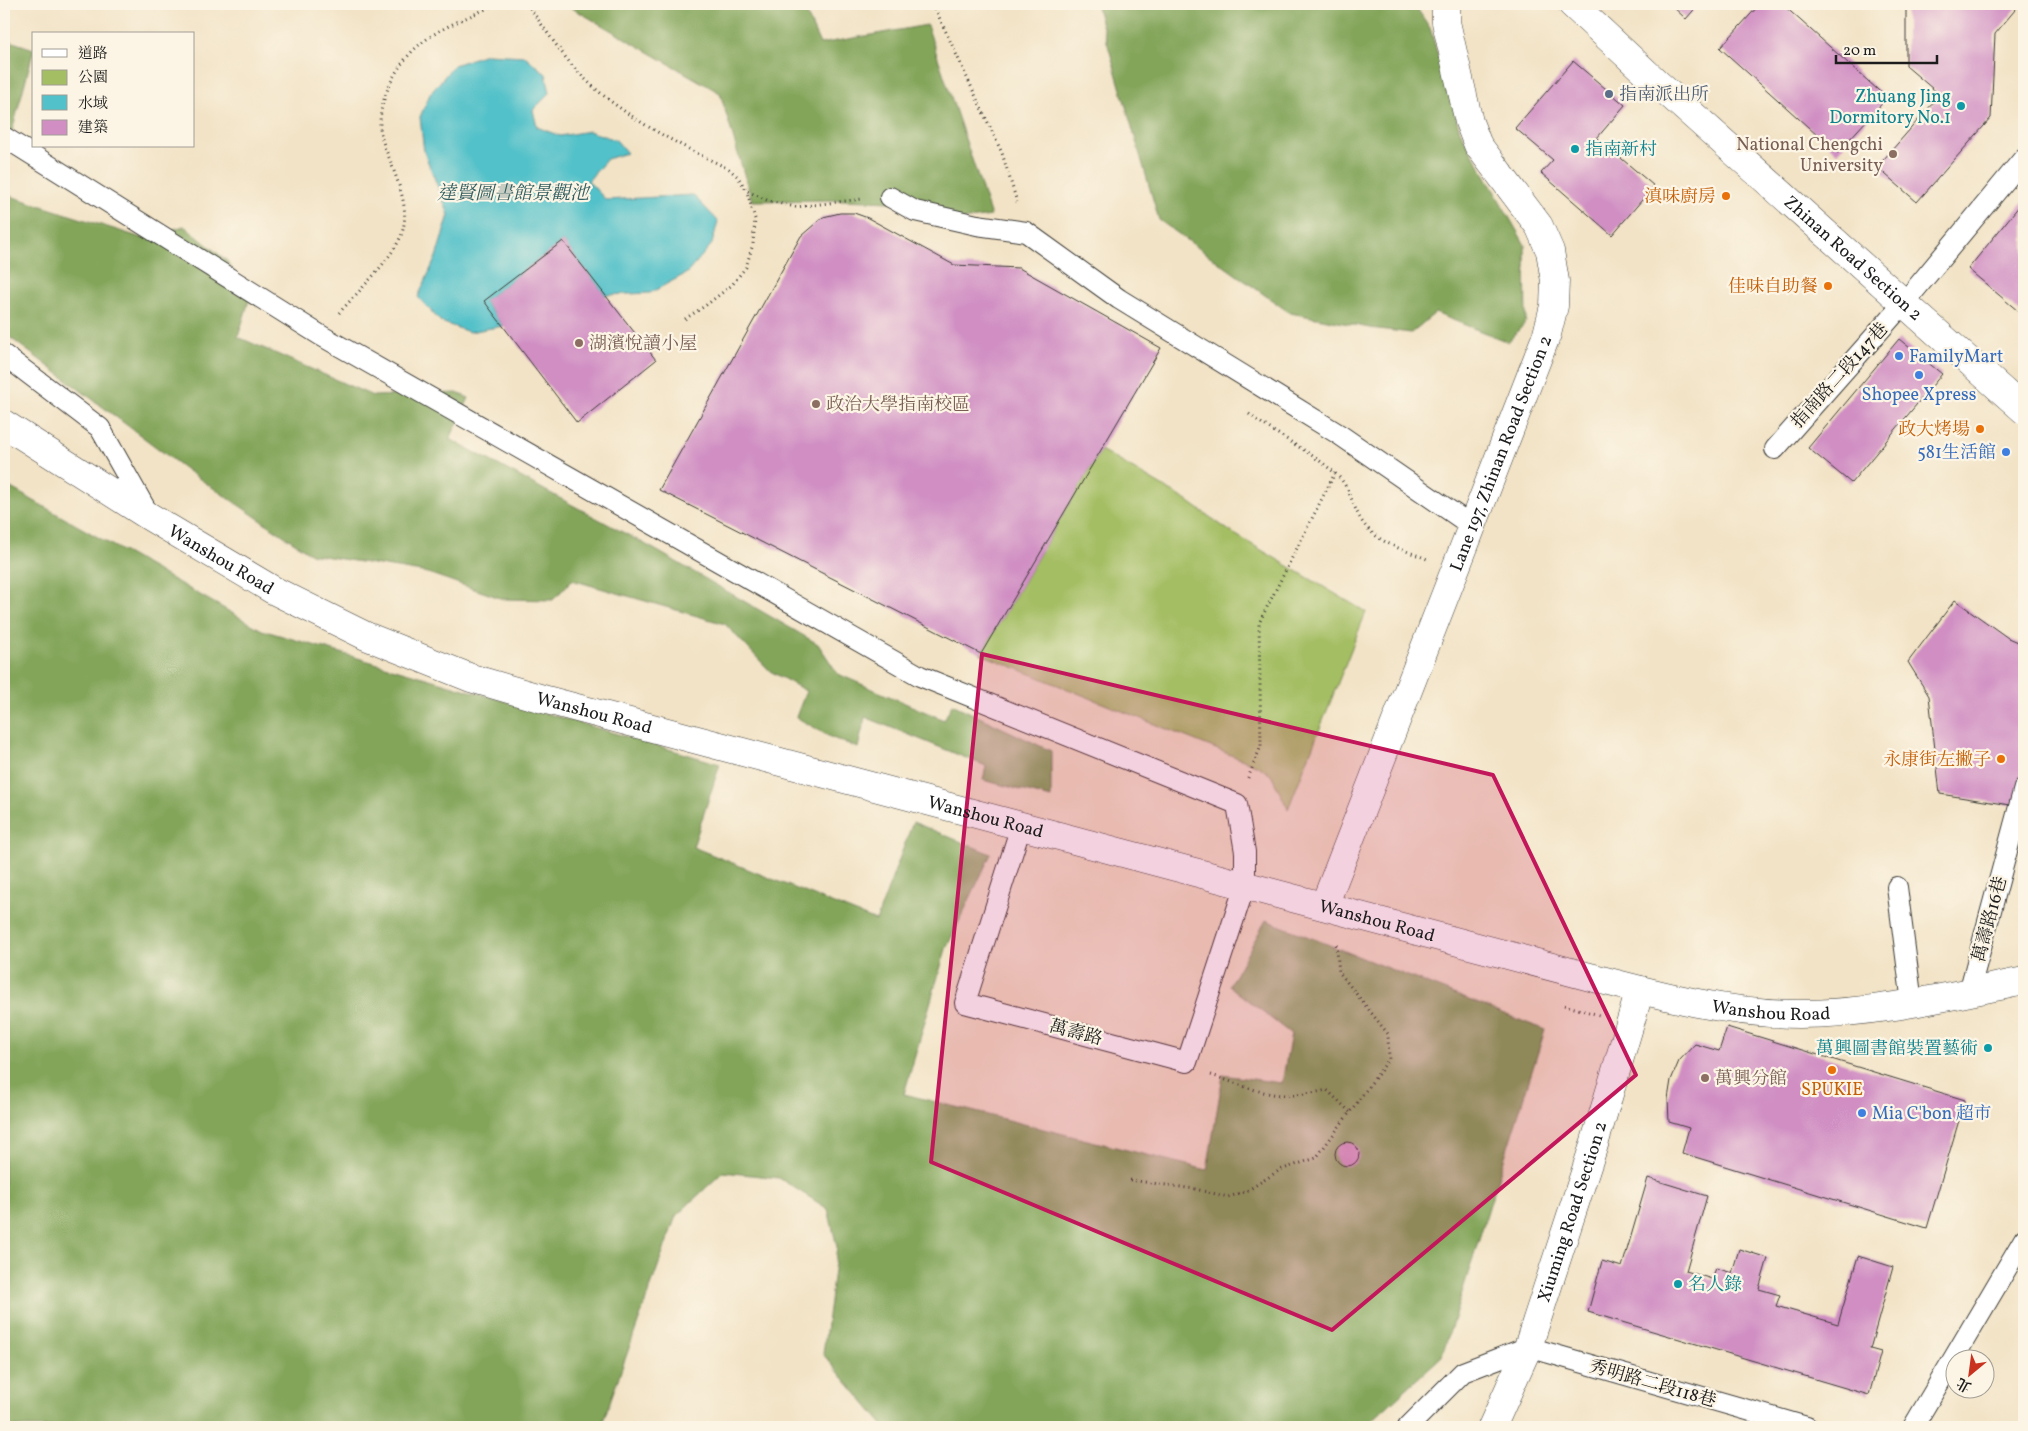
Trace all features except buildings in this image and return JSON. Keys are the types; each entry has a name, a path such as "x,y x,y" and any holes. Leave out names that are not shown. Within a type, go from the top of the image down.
{"street":[{"name":"Lane 197, Zhinan Road Section 2","path":"1335,909 1455,570 1547,334 1554,306 1555,281 1550,251 1539,226 1478,145 1469,122 1446,22 1446,4"},
{"name":"Zhinan Road Section 2","path":"1572,4 1657,83 2024,410"},
{"name":"Wanshou Road","path":"4,424 150,517 273,590 357,632 471,678 543,699 1640,990 1720,1007 1798,1014 1849,1012 1912,1003 2024,981"},
{"name":"Xiuming Road Section 2","path":"1492,1427 1528,1347 1590,1158 1640,990"}],"lane":[{"path":"4,137 320,334 920,676 1237,804 1245,852 1244,885 1186,1062"},
{"name":"指南路二段147巷","path":"1775,449 1904,303 2024,158"},
{"path":"890,197 916,211 977,225 1026,232 1119,299 1340,435 1472,526"},
{"path":"4,355 100,428 150,517"},
{"name":"萬壽路16巷","path":"1969,992 2024,788"},
{"name":"萬壽路","path":"1020,826 964,1003 1186,1062"},
{"path":"1897,888 1912,1003"},
{"path":"1913,1427 2024,1238"},
{"path":"1408,1427 1463,1372 1528,1347"},
{"name":"秀明路二段118巷","path":"1528,1347 1807,1427"}],"path":[{"path":"320,334 391,254 402,235 404,224 403,197 382,140 380,123 391,82 403,61 417,46 432,36 497,4"},
{"path":"527,4 580,74 603,94 645,126 729,169 738,177 747,191 755,218 753,244 746,267 732,285 685,319"},
{"path":"933,4 1002,153 1026,232"},
{"path":"747,191 769,201 796,207 862,199 878,214 890,197"},
{"path":"1246,412 1335,473 1343,481 1361,520 1371,532 1385,542 1455,570"},
{"path":"1237,804 1261,746 1259,623 1335,473"},
{"path":"1130,1180 1195,1189 1228,1197 1245,1192 1280,1170 1316,1158 1351,1112 1389,1059 1388,1034 1339,972 1335,909"},
{"path":"1186,1062 1198,1070 1260,1090 1283,1095 1305,1095 1326,1090 1351,1112"}],"highlighted area":[{"path":"982,654 1493,775 1636,1075 1332,1330 931,1162"}],"green space":[{"path":"565,4 802,4 820,44 927,25 991,216 947,222 912,203 844,200 752,201 720,93"},
{"path":"1096,4 1414,4 1430,28 1460,131 1525,245 1526,322 1508,342 1435,313 1411,333 1370,328 1290,313 1159,220"},
{"path":"4,39 32,48 32,56 4,161"},
{"path":"4,194 142,238 184,226 227,261 250,297 238,337 373,396 457,393 469,398 450,439 654,549 818,644 838,674 944,720 952,704 1051,751 1051,798 983,780 986,766 865,717 858,748 830,737 796,717 806,691 770,671 725,624 572,580 553,600 503,599 428,573 311,554 188,471 4,333"},
{"path":"1101,450 1186,500 1231,532 1366,612 1288,809 1271,775 1258,766 981,654"},
{"path":"4,484 262,630 720,764 693,847 876,921 913,822 991,854 946,949 904,1094 1207,1170 1223,1075 1282,1083 1291,1034 1229,986 1266,920 1545,1030 1442,1356 1365,1427 885,1427 823,1354 837,1247 828,1209 779,1178 723,1172 676,1216 601,1427 4,1427"}],"water":[{"name":"達賢圖書館景觀池","path":"486,54 525,56 546,74 550,93 533,110 537,127 560,136 589,131 616,140 627,153 607,159 588,181 606,200 693,195 718,221 712,244 687,273 650,293 605,295 563,241 484,301 503,326 469,332 441,322 418,297 436,257 449,215 424,152 420,117 430,94 454,65"}],"place":[{"name":"指南派出所","path":"1609,94"},
{"name":"Zhuang Jing Dormitory No.1","path":"1961,106"},
{"name":"指南新村","path":"1575,149"},
{"name":"National Chengchi University","path":"1893,154"},
{"name":"滇味廚房","path":"1726,196"},
{"name":"佳味自助餐","path":"1828,286"},
{"name":"湖濱悅讀小屋","path":"579,343"},
{"name":"FamilyMart","path":"1899,356"},
{"name":"Shopee Xpress","path":"1919,375"},
{"name":"政治大學指南校區","path":"816,404"},
{"name":"政大烤場","path":"1980,429"},
{"name":"581生活館","path":"2006,452"},
{"name":"永康街左撇子","path":"2001,759"},
{"name":"萬興圖書館裝置藝術","path":"1988,1048"},
{"name":"SPUKIE","path":"1832,1070"},
{"name":"萬興分館","path":"1705,1078"},
{"name":"Mia C'bon 超市","path":"1862,1113"},
{"name":"名人錄","path":"1678,1284"}]}
